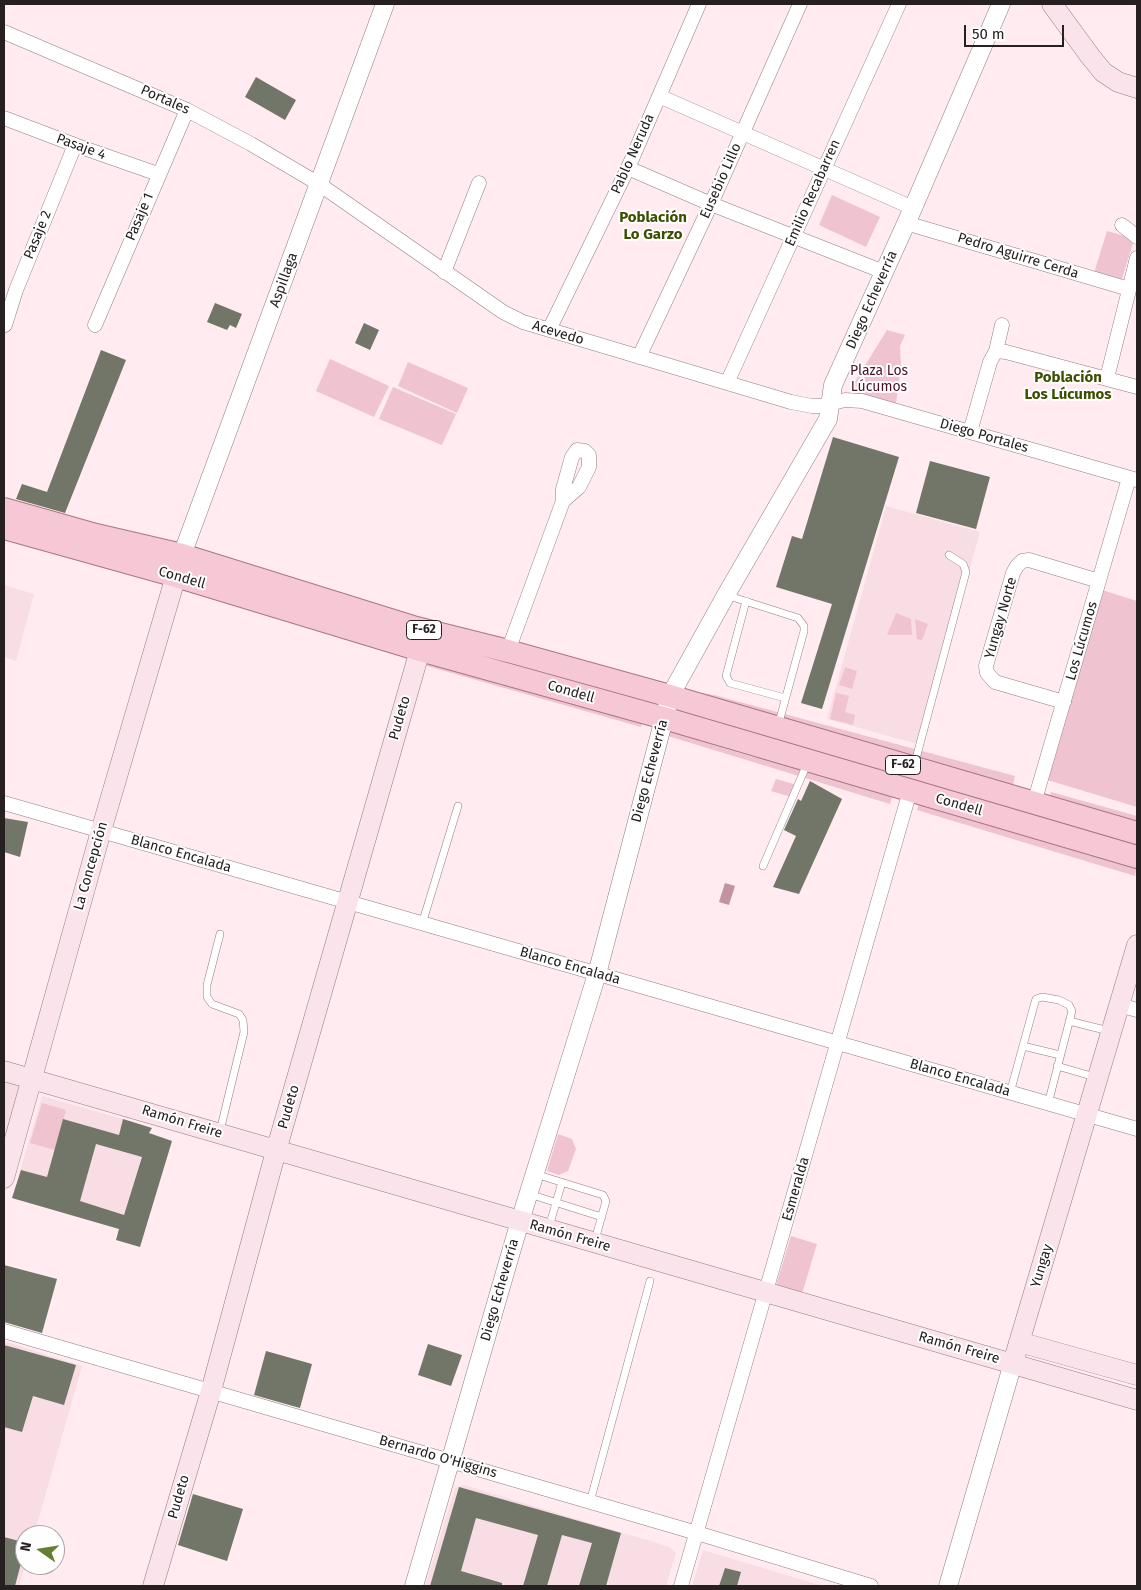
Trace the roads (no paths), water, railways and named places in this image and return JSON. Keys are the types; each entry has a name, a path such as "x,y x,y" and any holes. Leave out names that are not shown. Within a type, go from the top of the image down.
{"main road":[{"path":"1052,4 1103,72 1118,82 1135,89"},
{"name":"Condell","path":"4,510 96,535 179,566 418,639 664,718 1137,857"},
{"name":"Condell","path":"4,528 179,566"},
{"name":"La Concepción","path":"4,1178 101,831 179,566"},
{"name":"Condell","path":"418,639 508,651 670,696 1137,833"},
{"name":"Pudeto","path":"153,1586 211,1391 276,1151 348,902 418,639"},
{"name":"Yungay","path":"1012,1363 1020,1342 1112,1032 1128,1008 1137,945"},
{"name":"Ramón Freire","path":"4,1071 1137,1400"},
{"name":"Ramón Freire","path":"1020,1342 1137,1375"}],"street":[{"name":"Aspillaga","path":"179,566 385,4"},
{"name":"Pablo Neruda","path":"549,330 628,168 699,4"},
{"name":"Eusebio Lillo","path":"639,357 711,204 800,4"},
{"name":"Emilio Recabarren","path":"727,383 900,4"},
{"name":"Diego Echeverría","path":"414,1586 520,1222 597,974 670,696 825,424 830,413 833,385 1002,4"},
{"name":"Portales","path":"4,32 187,110 251,144 319,184"},
{"name":"Pedro Aguirre Cerda","path":"658,96 824,169 909,216 1129,289"},
{"name":"Pasaje 1","path":"95,325 187,110"},
{"name":"Pasaje 4","path":"4,118 158,174"},
{"name":"Pasaje 2","path":"5,325 10,290 75,145"},
{"path":"628,168 794,238 884,272"},
{"path":"444,272 479,182"},
{"name":"Acevedo","path":"319,184 503,312 523,322 804,405 820,406 830,404"},
{"path":"1122,225 1137,237"},
{"path":"1107,378 1137,258"},
{"path":"970,432 990,362 996,351 1002,325"},
{"path":"996,351 1006,352 1137,387"},
{"name":"Diego Portales","path":"830,404 846,400 862,401 1133,479"},
{"name":"Los Lúcumos","path":"1034,803 1099,581 1133,479"},
{"path":"508,651 563,501"},
{"name":"Yungay Norte","path":"1064,702 995,682 987,673 986,666 1011,582 1017,566 1022,561 1029,560 1099,581"},
{"name":"Esmeralda","path":"681,1586 910,791"},
{"name":"Blanco Encalada","path":"4,803 1137,1129"},
{"name":"Bernardo O'Higgins","path":"4,1331 697,1533 871,1586"},
{"name":"Yungay","path":"948,1586 1012,1363"}],"lane":[{"path":"913,768 966,572 964,564 949,555"},
{"path":"726,595 798,618 803,623 804,631 778,728"},
{"path":"746,601 726,676 730,683 785,698"},
{"path":"763,866 808,761"},
{"path":"422,924 458,806"},
{"path":"219,1134 244,1032 244,1024 239,1014 212,1004 206,997 207,985 220,934"},
{"path":"1010,1093 1036,999 1047,997 1059,1000 1069,1005 1072,1011 1048,1104"},
{"path":"1069,1021 1112,1032"},
{"path":"1023,1046 1060,1055"},
{"path":"1057,1066 1098,1078"},
{"path":"535,1174 603,1195 606,1201 594,1243"},
{"path":"548,1230 562,1182"},
{"path":"529,1194 602,1217"},
{"path":"590,1502 650,1281"}],"district":[{"name":"Población Lo Garzo","path":"653,226"},
{"name":"Población Los Lúcumos","path":"1068,386"}],"park label":[{"name":"Plaza Los Lúcumos","path":"879,380"}]}
